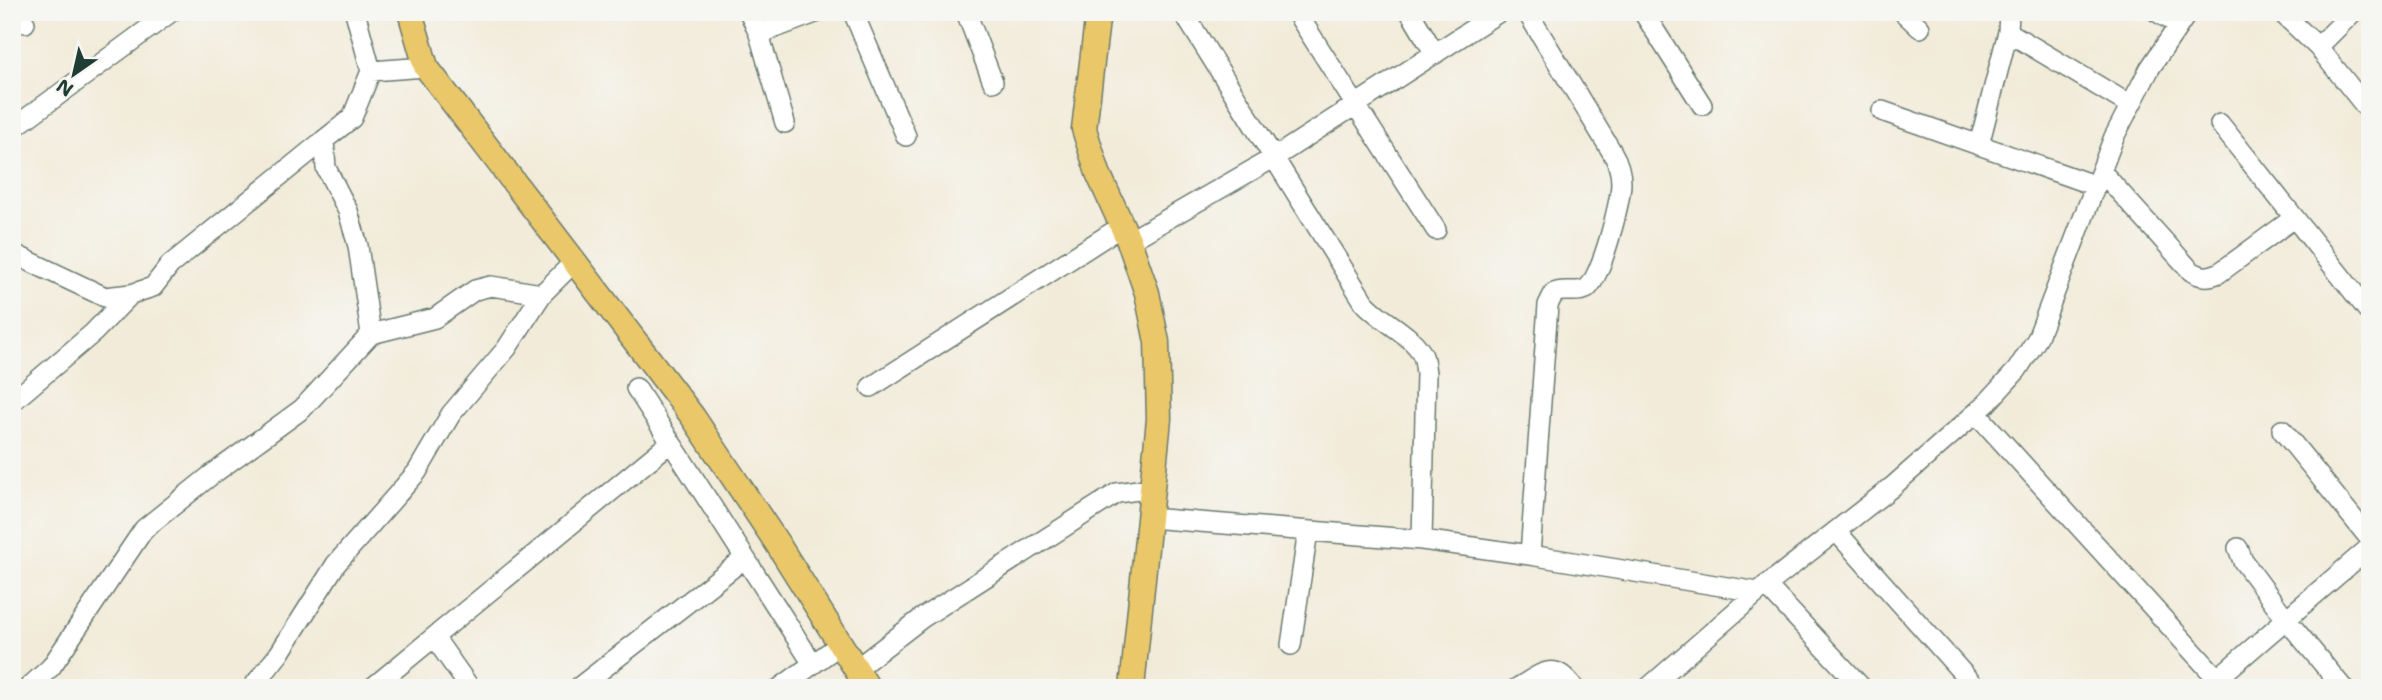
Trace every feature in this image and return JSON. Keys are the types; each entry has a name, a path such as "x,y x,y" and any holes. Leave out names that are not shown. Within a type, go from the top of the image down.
{"main road":[{"path":"410,12 426,67 717,451 862,678"},
{"path":"1098,12 1084,129 1098,173 1147,293 1157,342 1159,419 1132,688"}],"street":[{"path":"12,129 171,12"},
{"path":"12,253 104,297 131,294 153,286 170,265 352,118 371,71 355,12"},
{"path":"749,12 759,34 785,123"},
{"path":"759,34 818,12"},
{"path":"853,12 906,136"},
{"path":"966,12 993,82"},
{"path":"1183,12 1364,302 1376,316 1423,355 1426,373 1422,540"},
{"path":"1296,12 1436,230"},
{"path":"1410,12 1435,54"},
{"path":"871,387 1125,234 1275,157 1499,12"},
{"path":"1528,12 1612,152 1619,166 1621,181 1619,199 1596,278 1586,289 1554,292 1548,304 1530,555"},
{"path":"1643,12 1702,104"},
{"path":"1903,12 1920,28"},
{"path":"1979,145 2008,32 2009,12"},
{"path":"1648,688 1762,589 1892,486 1976,413 2017,370 2037,339 2114,137 2150,68 2183,19 2157,12"},
{"path":"2281,12 2318,47 2370,112"},
{"path":"2318,47 2353,12"},
{"path":"2008,32 2130,105"},
{"path":"371,71 426,67"},
{"path":"1882,111 1979,145 2098,178 2191,271 2200,276 2210,277 2219,273 2294,218"},
{"path":"2220,124 2370,313"},
{"path":"324,140 326,168 348,211 358,246 371,334"},
{"path":"252,688 279,654 336,564 417,472 451,414 507,348 542,294 574,262"},
{"path":"27,688 51,667 144,529 210,475 302,409 371,334 435,318 475,290 491,286 542,294"},
{"path":"12,402 93,333 131,294"},
{"path":"636,388 813,664"},
{"path":"1976,413 2222,683 2286,619 2370,547"},
{"path":"2282,430 2370,539"},
{"path":"372,688 671,443"},
{"path":"862,678 922,618 1117,494 1152,488"},
{"path":"1149,518 1422,540 1762,589 1861,688"},
{"path":"1290,645 1308,531"},
{"path":"1836,531 1976,688"},
{"path":"2238,548 2243,561 2286,619 2343,688"},
{"path":"578,688 745,558"},
{"path":"434,636 470,688"},
{"path":"779,688 842,643"},
{"path":"1517,688 1547,671 1555,670 1567,678 1574,688"}]}
